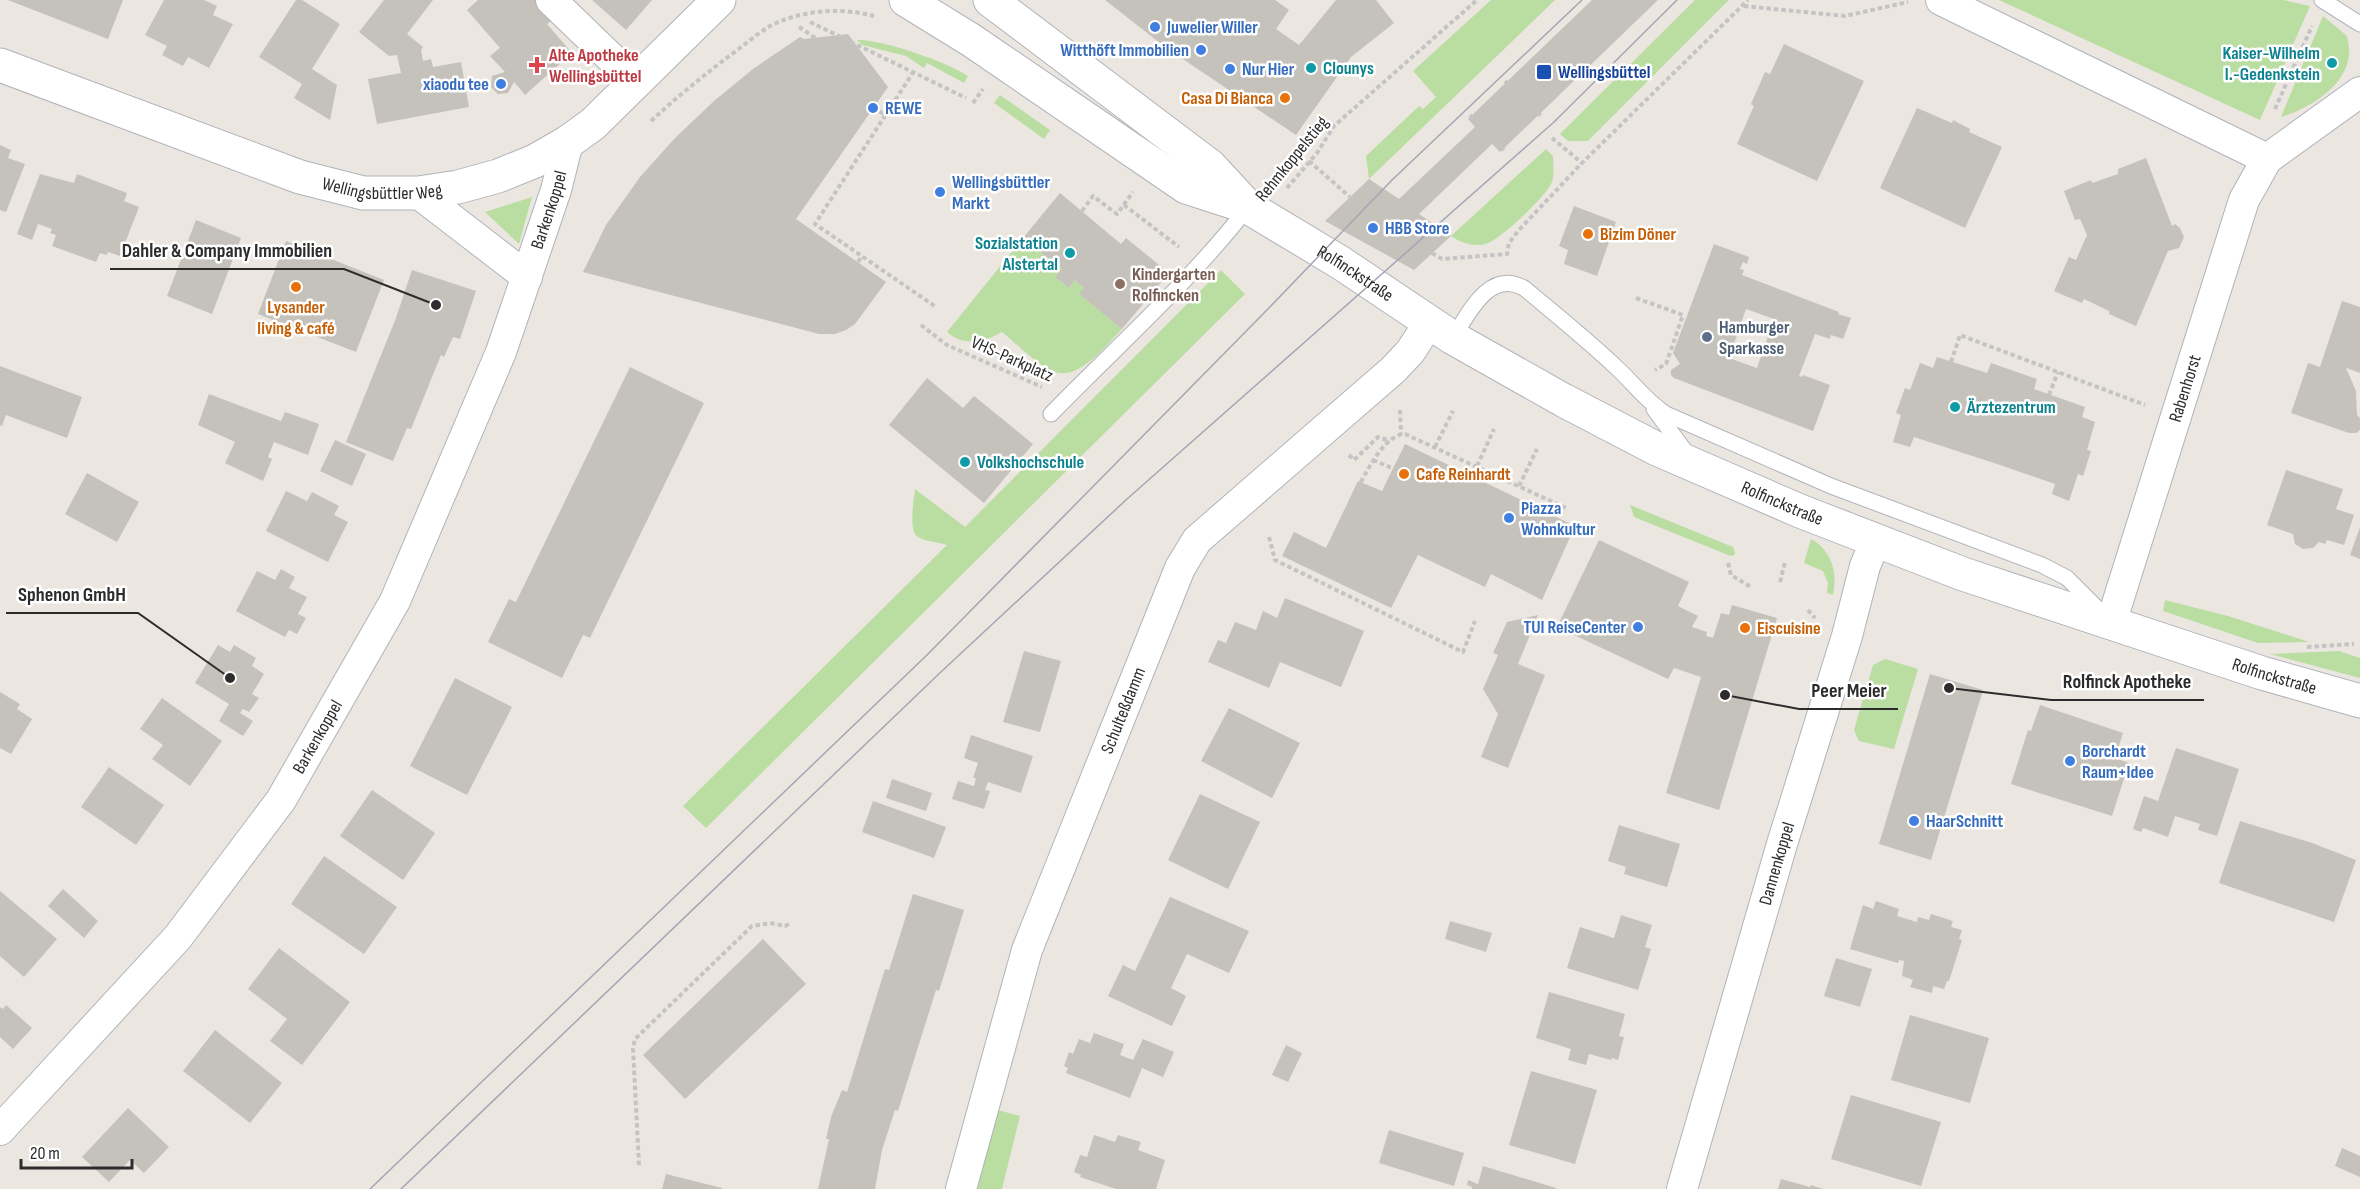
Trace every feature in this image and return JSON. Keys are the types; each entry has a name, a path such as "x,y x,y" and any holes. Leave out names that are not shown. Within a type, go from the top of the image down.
{"main road":[{"name":"Wellingsbüttler Weg","path":"0,65 300,177 363,193 418,193 458,187 498,176 535,161 568,142 593,124 719,0"},
{"name":"Rolfinckstraße","path":"990,0 1210,166 1256,212"},
{"name":"Rolfinckstraße","path":"894,9 971,40 1186,187 1256,212 1341,263 1441,331 1563,400 1657,449 1703,470 1963,574 2262,673 2360,702"}],"street":[{"path":"551,0 636,82"},
{"path":"1941,0 2262,156"},
{"name":"Rabenhorst","path":"2111,623 2244,200 2262,156 2356,102"},
{"name":"Barkenkoppel","path":"0,1130 178,937 281,800 395,601 501,352 556,190 568,142"},
{"name":"Barkenkoppel","path":"418,193 527,277"},
{"name":"Schulteßdamm","path":"961,1189 1027,950 1180,568 1197,540 1393,370 1410,352 1441,331"},
{"name":"Dannenkoppel","path":"1682,1189 1779,856 1847,636 1865,566 1876,540"}],"lane":[{"path":"2323,0 2360,24"},
{"path":"1051,414 1227,234 1256,212"},
{"path":"1441,331 1494,285 1505,282 1516,283 1612,364 1648,400 1666,414 1831,486 2042,564 2067,578 2111,623"},
{"path":"1648,400 1685,452 1703,470"}],"path":[{"name":"Rehmkoppelstieg","path":"1256,212 1309,161 1334,126 1477,0"},
{"path":"1432,252 1442,259 1507,254 1509,243 1518,231 1582,163 1748,0"},
{"path":"1743,6 1845,16 1915,0"},
{"path":"2262,156 2323,0"},
{"path":"646,126 721,62 769,26 789,18 813,13 894,9"},
{"path":"810,22 966,98"},
{"path":"799,27 826,45"},
{"path":"914,71 815,224 936,307"},
{"path":"1505,81 1541,116"},
{"path":"873,108 886,115"},
{"path":"1470,115 1504,150"},
{"path":"1552,138 1582,163"},
{"path":"1309,161 1350,197"},
{"path":"1082,211 1092,196 1117,214 1124,205 1200,263"},
{"path":"858,262 862,256"},
{"path":"1636,298 1683,315 1666,364 1652,372"},
{"name":"VHS-Parkplatz","path":"921,325 947,345 1067,398"},
{"path":"1951,362 1960,335 2176,417"},
{"path":"2049,395 2058,372"},
{"path":"1436,447 1453,411"},
{"path":"1400,413 1401,434"},
{"path":"1476,466 1494,429"},
{"path":"1401,434 1436,447 1566,508"},
{"path":"1361,482 1373,460 1390,441 1401,434"},
{"path":"1355,447 1348,453 1354,460 1378,438 1390,441"},
{"path":"1519,486 1537,449"},
{"path":"1373,460 1394,469"},
{"path":"1269,537 1275,560 1463,652 1475,621"},
{"path":"1780,582 1785,562"},
{"path":"1728,563 1731,575 1751,587"},
{"path":"639,1165 633,1048 635,1039 752,926 770,923 785,926 791,923"}],"green space":[{"path":"1491,0 1555,0 1369,179 1366,156 1419,106 1423,109 1436,97 1413,71"},
{"path":"1695,0 1729,0 1588,141 1568,141 1560,134"},
{"path":"1999,0 2283,0 2310,6 2260,120"},
{"path":"2323,16 2347,36 2349,53 2346,67 2341,77 2324,95 2303,108 2281,117"},
{"path":"857,40 882,43 914,52 968,76 964,83 927,63 924,68 906,56 862,45"},
{"path":"1000,95 1050,130 1044,139 994,103"},
{"path":"1546,149 1553,156 1552,181 1540,199 1521,218 1486,244 1467,244 1451,236"},
{"path":"532,197 519,244 485,212"},
{"path":"1023,238 1062,269 1055,277 1069,288 1075,280 1084,288 1080,294 1122,329 1090,361 1070,372 1060,373 1050,370 1002,332 981,340 967,341 953,337 947,332"},
{"path":"1221,270 1245,294 706,828 683,806 947,545 925,540 915,534 912,515 915,489 965,527"},
{"path":"1630,505 1733,547 1735,553 1733,556 1728,555 1634,517"},
{"path":"1811,539 1824,549 1832,563 1835,579 1833,595 1827,593 1828,583 1823,571 1804,563"},
{"path":"2165,600 2228,616 2309,642 2258,643 2163,611"},
{"path":"2339,651 2360,658 2360,678 2270,654"},
{"path":"1885,659 1918,669 1894,749 1859,741 1854,730 1873,665"},
{"path":"998,1110 1020,1116 1002,1189 973,1189"}],"building":[{"path":"8,0 123,0 108,39"},
{"path":"164,0 204,0 217,6 213,15 233,24 209,68 188,57 183,66 162,55 167,46 145,35"},
{"path":"296,0 302,0 340,24 312,69 337,85 330,120 294,98 302,84 259,57"},
{"path":"384,0 433,0 407,34 423,47 421,50 423,61 431,59 433,67 461,62 469,107 377,124 368,79 401,73 397,55 389,56 359,32"},
{"path":"478,0 535,0 552,20 547,24 572,53 525,95 514,82 508,93 498,94 491,87 492,76 505,72 490,56 500,48 467,10"},
{"path":"592,0 652,0 626,30"},
{"path":"1105,0 1275,0 1289,10 1276,29 1299,45 1336,0 1376,0 1394,23 1351,57 1296,135 1165,47"},
{"path":"1592,0 1658,0 1500,152 1492,144 1419,214 1451,236 1414,270 1325,221 1369,179 1399,199 1475,127 1468,119"},
{"path":"848,34 888,87 796,219 886,282 855,324 835,334 819,334 583,272 606,225 640,177 675,138 714,101 753,69 800,37 804,39"},
{"path":"1784,44 1864,81 1817,181 1737,144 1754,106 1751,104 1765,72 1770,74"},
{"path":"1917,108 1952,123 1953,120 1970,129 1969,132 2002,147 1965,228 1880,188"},
{"path":"0,145 11,150 8,158 25,164 6,212 0,210"},
{"path":"2146,158 2172,226 2175,224 2180,228 2184,237 2179,248 2168,251 2136,326 2084,299 2082,303 2054,291 2069,257 2076,260 2087,235 2080,219 2075,220 2064,191 2091,180 2092,183 2118,174 2118,169"},
{"path":"40,174 74,183 77,174 127,193 124,201 139,207 120,256 108,252 107,255 100,253 96,262 52,246 56,235 50,233 52,229 38,224 32,240 17,234"},
{"path":"1060,193 1121,244 1126,238 1169,273 1122,329 1079,294 1084,288 1075,280 1069,288 1055,277 1062,269 1023,238"},
{"name":"Bizim Döner","path":"1574,206 1616,222 1597,276 1564,264 1568,250 1559,246"},
{"path":"196,220 241,238 212,314 167,296"},
{"path":"286,241 384,280 356,352 258,314"},
{"name":"Hamburger Sparkasse","path":"1714,244 1749,257 1747,264 1743,262 1740,269 1744,270 1742,275 1851,318 1843,339 1831,335 1830,339 1815,334 1799,376 1803,375 1830,385 1813,431 1674,378 1671,370 1680,364 1673,353","holes":["1746,309 1774,319 1757,368 1729,358"]},
{"path":"412,270 476,291 460,339 453,337 444,357 441,355 411,429 407,428 393,461 346,442 396,318"},
{"path":"2342,301 2360,307 2360,373 2346,368 2356,391 2360,430 2356,433 2349,433 2291,413 2308,363 2320,367"},
{"path":"1937,357 1987,373 1991,363 2037,379 2034,389 2085,407 2082,417 2095,422 2087,450 2091,451 2083,476 2078,474 2069,501 2052,494 2055,484 1994,463 1914,437 1910,447 1893,442 1901,415 1896,413 1905,388 1910,390 1920,363 1933,368"},
{"path":"0,366 82,397 67,438 6,415 2,426 0,425"},
{"path":"630,367 704,403 590,638 583,635 562,678 488,642 509,599 516,602"},
{"name":"Volkshochschule","path":"927,378 963,408 974,396 1033,444 984,503 889,425"},
{"path":"209,394 281,421 285,412 319,424 308,455 274,442 268,457 272,459 263,481 225,463 235,442 198,425"},
{"path":"335,440 366,454 352,486 320,471"},
{"path":"1405,444 1575,526 1542,600 1491,574 1485,587 1418,555 1391,608 1282,556 1294,532 1326,548 1358,481 1382,491"},
{"path":"2286,470 2343,489 2336,509 2354,515 2344,545 2327,540 2325,544 2319,542 2313,548 2303,549 2295,544 2293,534 2267,525"},
{"path":"87,473 139,502 117,542 65,514"},
{"path":"286,491 307,501 312,492 339,506 334,515 348,522 328,562 266,531"},
{"path":"2360,527 2360,559 2350,555"},
{"path":"1599,540 1689,582 1678,606 1698,616 1692,627 1707,632 1706,636 1713,638 1721,613 1729,615 1732,605 1777,618 1719,810 1666,793 1701,677 1674,668 1668,679 1557,627"},
{"path":"281,569 295,577 289,588 307,597 298,614 306,618 297,634 289,630 285,637 236,611 257,571 275,580"},
{"path":"1285,598 1364,631 1341,687 1280,662 1269,688 1208,662 1218,640 1226,643 1235,622 1256,630 1263,611 1277,618"},
{"path":"1538,615 1518,664 1545,675 1508,768 1481,757 1498,714 1483,689 1498,655 1493,653 1507,622"},
{"path":"218,645 230,652 234,645 256,658 252,666 264,674 252,694 259,698 249,712 243,709 240,713 253,721 243,736 219,721 229,704 195,683"},
{"path":"1024,651 1061,661 1040,732 1003,722"},
{"path":"1930,674 1983,690 1931,860 1879,844"},
{"path":"455,678 512,707 467,795 410,766"},
{"path":"0,692 20,704 17,709 32,719 11,754 0,748"},
{"path":"162,698 222,741 190,786 152,759 163,745 140,729"},
{"name":"Borchardt Raum+Idee","path":"2040,705 2123,733 2115,758 2129,763 2112,816 2011,784 2028,730 2031,731"},
{"path":"1229,708 1300,743 1272,798 1201,761"},
{"path":"971,735 1033,756 1021,793 988,782 985,790 990,791 984,809 952,799 958,781 974,786 976,778 973,778 978,763 964,758"},
{"path":"2176,748 2239,769 2217,836 2198,830 2200,824 2175,816 2168,837 2143,828 2141,832 2133,829 2144,796 2158,801"},
{"path":"109,767 164,805 136,845 81,807"},
{"path":"892,779 932,793 926,811 886,798"},
{"path":"372,790 435,833 403,880 340,836"},
{"path":"1200,794 1260,822 1228,889 1168,860"},
{"path":"873,801 946,827 934,858 862,832"},
{"path":"2240,821 2312,843 2356,860 2334,922 2219,883"},
{"path":"1619,825 1680,844 1667,887 1624,874 1626,867 1608,861"},
{"path":"324,856 397,907 364,954 291,904"},
{"path":"63,889 98,921 84,938 48,906"},
{"path":"0,891 57,939 24,977 0,956"},
{"path":"913,894 964,910 939,991 936,990 898,1111 895,1110 882,1150 875,1189 818,1189 829,1139 826,1139 831,1117 842,1090 847,1092 885,969 889,970"},
{"path":"1170,897 1249,931 1229,973 1187,954 1171,988 1186,996 1172,1026 1108,996 1123,965 1135,971"},
{"path":"1876,901 1899,909 1897,916 1917,922 1918,917 1929,920 1931,914 1953,921 1951,927 1962,930 1959,939 1962,940 1949,981 1944,989 1933,986 1932,993 1910,987 1913,980 1902,976 1904,961 1899,960 1898,963 1850,949 1863,905 1873,909"},
{"path":"1621,915 1652,925 1645,947 1651,949 1638,990 1567,968 1580,927 1614,938"},
{"path":"1450,921 1492,933 1486,952 1445,939"},
{"path":"763,939 806,984 685,1099 643,1055"},
{"path":"279,948 350,1002 302,1065 270,1041 287,1019 248,989"},
{"path":"1836,958 1872,969 1860,1007 1824,996"},
{"path":"1549,992 1625,1014 1619,1036 1624,1037 1618,1060 1589,1054 1586,1065 1568,1060 1571,1049 1536,1038"},
{"path":"6,1005 32,1028 13,1049 0,1037 0,1007 3,1009"},
{"path":"1910,1015 1989,1038 1970,1103 1891,1080"},
{"path":"215,1030 282,1083 250,1123 183,1071"},
{"path":"1094,1033 1124,1044 1120,1055 1133,1060 1143,1039 1174,1052 1163,1077 1142,1068 1130,1098 1066,1073 1068,1068 1064,1066 1069,1052 1073,1054 1079,1039 1090,1043"},
{"path":"1286,1045 1302,1053 1288,1082 1272,1075"},
{"path":"1531,1071 1597,1090 1575,1164 1509,1145"},
{"path":"1851,1095 1941,1122 1921,1186 1831,1159"},
{"path":"128,1108 169,1147 144,1173 130,1160 109,1182 82,1157"},
{"path":"1389,1130 1464,1153 1454,1186 1379,1163"},
{"path":"1094,1135 1115,1142 1118,1135 1141,1142 1138,1150 1165,1160 1156,1189 1116,1189 1080,1177 1081,1175 1074,1172 1080,1155 1087,1157"},
{"path":"2342,1148 2360,1156 2360,1177 2335,1166"},
{"path":"1483,1166 1556,1189 1472,1189 1467,1185 1468,1180 1478,1184"},
{"path":"666,1174 722,1188 722,1189 662,1189"},
{"path":"1781,1179 1810,1187 1811,1185 1823,1189 1778,1189"}],"tram line":[{"path":"370,1189 927,655 1392,180 1582,0"},
{"path":"401,1189 943,670 1127,499 1554,122 1677,0"}],"place":[{"name":"Juwelier Willer","path":"1155,27"},
{"name":"Witthöft Immobilien","path":"1201,50"},
{"name":"Kaiser-Wilhelm I.-Gedenkstein","path":"2332,63"},
{"name":"Alte Apotheke Wellingsbüttel","path":"537,65"},
{"name":"Clounys","path":"1311,68"},
{"name":"Nur Hier","path":"1230,69"},
{"name":"Wellingsbüttel","path":"1544,72"},
{"name":"xiaodu tee","path":"501,84"},
{"name":"Casa Di Bianca","path":"1285,98"},
{"name":"REWE","path":"873,108"},
{"name":"Wellingsbüttler Markt","path":"940,192"},
{"name":"HBB Store","path":"1373,228"},
{"name":"Bizim Döner","path":"1588,234"},
{"name":"Sozialstation Alstertal","path":"1070,253"},
{"name":"Kindergarten Rolfincken","path":"1120,284"},
{"name":"Lysander living & café","path":"296,287"},
{"name":"Dahler & Company Immobilien","path":"436,305"},
{"name":"Hamburger Sparkasse","path":"1707,337"},
{"name":"Ärztezentrum","path":"1955,407"},
{"name":"Volkshochschule","path":"965,462"},
{"name":"Cafe Reinhardt","path":"1404,474"},
{"name":"Piazza Wohnkultur","path":"1509,518"},
{"name":"TUI ReiseCenter","path":"1638,627"},
{"name":"Eiscuisine","path":"1745,628"},
{"name":"Sphenon GmbH","path":"230,678"},
{"name":"Rolfinck Apotheke","path":"1949,688"},
{"name":"Peer Meier","path":"1725,695"},
{"name":"Borchardt Raum+Idee","path":"2070,761"},
{"name":"HaarSchnitt","path":"1914,821"}]}
